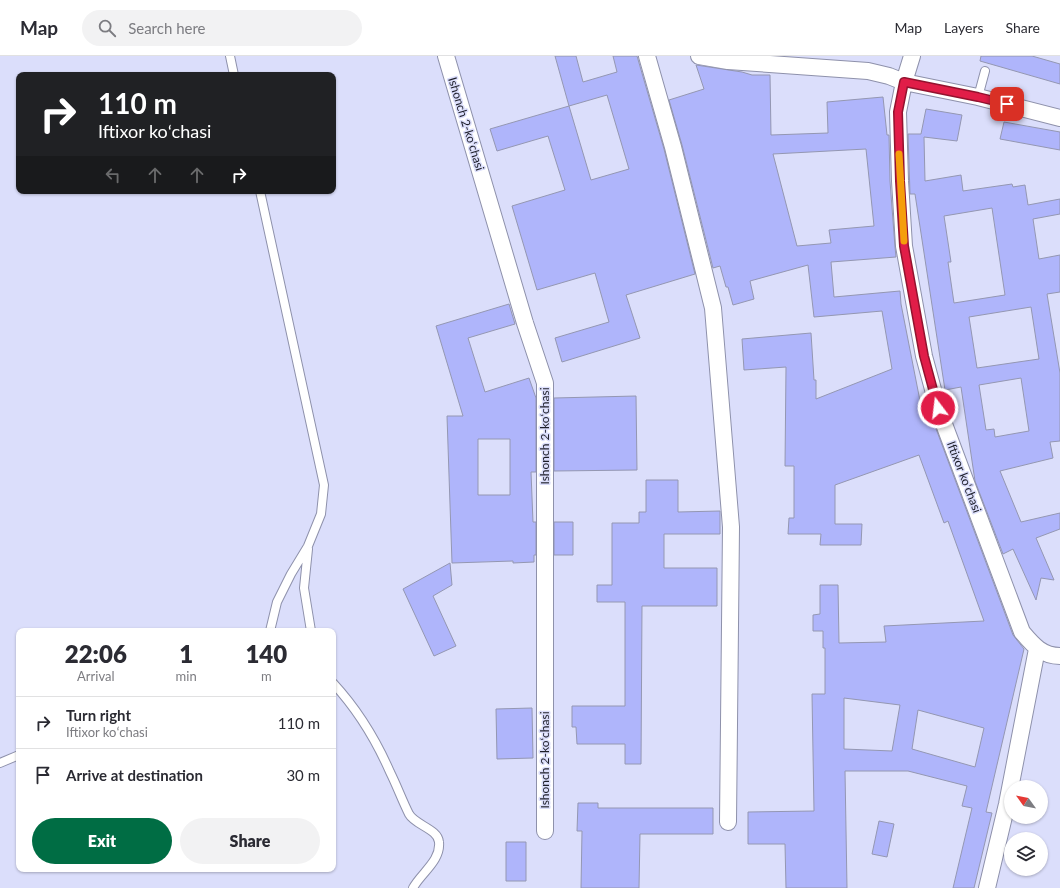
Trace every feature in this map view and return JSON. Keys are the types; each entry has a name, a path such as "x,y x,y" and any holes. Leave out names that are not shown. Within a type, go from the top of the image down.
{"street":[{"name":"Ishonch 2-koʻchasi","path":"446,56 525,323 545,383 545,831"},
{"path":"647,56 673,147 713,308 731,527 728,822"},
{"path":"699,56 728,61 868,71 889,76 904,82 978,97 1060,118"},
{"name":"Iftixor koʻchasi","path":"912,56 904,82 898,112 900,181 904,246 924,356 938,408 1022,632 1037,649 1051,656 1060,656"},
{"path":"987,888 1007,804 1037,649"}],"lane":[{"path":"230,56 233,72"},
{"path":"978,97 985,71"},
{"path":"261,194 324,485 321,514 308,546 291,574 277,602 271,628"},
{"path":"308,546 304,588 311,628"},
{"path":"336,686 372,735 391,772 402,802 410,817 435,833 439,841 437,855 429,868 416,881 413,888"},
{"path":"0,763 16,756"}],"building":[{"path":"555,56 576,56 583,82 617,72 613,56 637,56 664,149 695,274 626,295 640,338 562,362 555,338 609,322 595,273 537,290 512,206 565,190 548,136 497,151 490,129 569,106","holes":["607,95 629,169 591,180 569,106"]},
{"path":"981,56 1032,56 1060,64 1060,84 980,61"},
{"path":"696,65 752,75 770,75 771,135 828,133 827,102 883,97 887,135 889,135 890,181 896,257 831,262 834,297 900,291 901,304 922,411 929,410 1013,635 1024,649 986,812 992,813 974,888 953,888 972,808 962,806 967,786 908,771 845,771 847,888 786,888 785,844 748,844 748,812 814,811 812,694 825,694 825,648 823,648 823,631 813,631 813,615 820,614 820,585 838,585 839,643 886,642 884,626 984,621 948,521 944,523 919,455 835,485 835,524 862,524 861,545 820,545 821,534 788,534 789,518 794,518 794,466 785,466 786,367 744,370 742,339 811,333 814,380 816,380 816,399 892,369 882,311 814,317 808,265 750,281 754,299 733,305 720,266 713,268 669,100 704,89","holes":["866,149 874,226 829,230 831,243 797,246 773,154","844,698 900,705 892,751 844,749","918,710 984,728 975,767 912,749"]},
{"path":"926,109 962,115 957,141 924,137 925,181 961,175 963,191 1012,184 1013,187 1025,185 1028,205 1060,199 1060,214 1033,219 1039,259 1060,255 1060,292 1047,294 1060,373 1060,441 1050,442 1053,458 1000,471 1021,522 1060,513 1060,529 1036,538 1054,580 1041,578 1036,600 1013,549 1003,554 975,481 961,387 945,390 915,194 910,194 908,134 921,134","holes":["992,208 1005,295 954,303 948,262 951,262 944,216","1031,307 1039,359 977,368 969,317","1021,378 1029,431 995,437 994,429 986,430 979,385"]},
{"path":"1004,122 1060,132 1060,150 1000,139"},
{"path":"509,304 515,324 468,338 485,392 529,378 536,398 536,472 531,472 533,522 536,522 536,555 534,555 534,562 513,563 513,561 452,563 447,416 463,416 436,326","holes":["478,439 510,439 510,495 478,495"]},
{"path":"636,396 637,470 554,471 554,398"},
{"path":"646,480 678,480 678,512 720,511 720,534 664,534 664,568 717,568 717,606 642,606 641,764 625,764 625,744 577,744 576,727 572,727 572,706 625,706 625,602 597,602 597,585 612,585 612,523 639,523 639,512 646,512"},
{"path":"554,522 573,522 573,555 554,555"},
{"path":"450,563 452,585 433,596 456,646 434,656 403,589"},
{"path":"532,708 533,758 497,759 496,709"},
{"path":"578,803 598,803 598,808 713,808 713,834 640,834 639,888 581,888 582,831 577,831"},
{"path":"879,821 894,824 887,857 872,854"},
{"path":"506,842 526,842 526,881 506,881"}],"slow traffic":[{"path":"899,154 904,241"}],"route":[{"path":"938,408 924,356 904,246 898,112 904,82 1007,104"}]}
